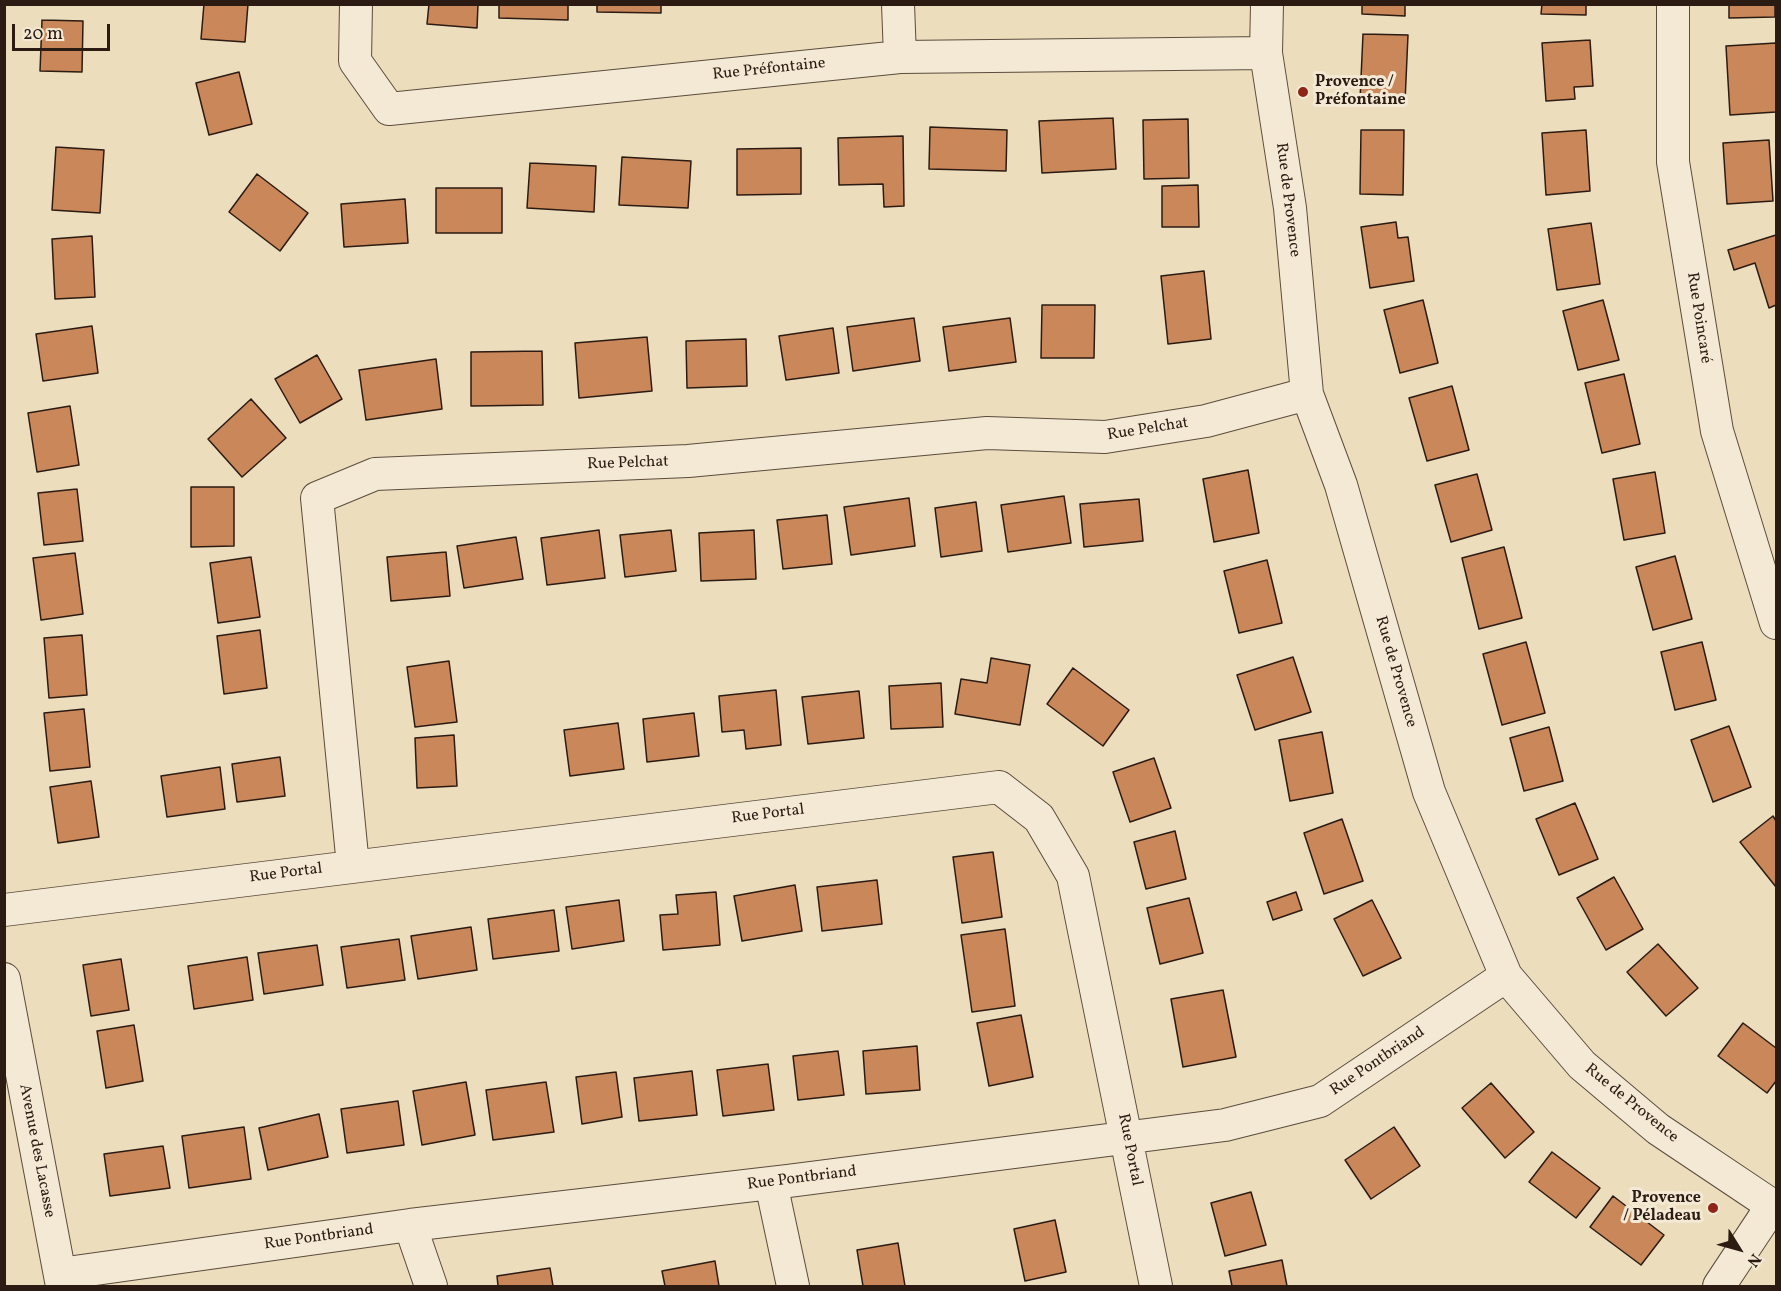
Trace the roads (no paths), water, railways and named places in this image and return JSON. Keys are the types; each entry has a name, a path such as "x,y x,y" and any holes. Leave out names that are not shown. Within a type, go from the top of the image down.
{"street":[{"name":"Rue Préfontaine","path":"356,4 355,61 388,109 900,57 1266,53"},
{"path":"898,4 900,57"},
{"name":"Rue de Provence","path":"1267,4 1266,53 1290,208 1307,394 1341,485 1429,792 1506,976 1582,1065 1658,1129 1774,1207"},
{"name":"Rue Poincaré","path":"1673,4 1673,162 1717,431 1776,623"},
{"name":"Rue Pelchat","path":"353,866 317,498 375,474 688,461 987,433 1105,437 1206,420 1307,394"},
{"name":"Rue Portal","path":"4,910 999,787 1039,818 1073,876 1156,1287"},
{"name":"Rue Pontbriand","path":"61,1280 411,1226 1225,1125 1320,1101 1506,976"},
{"name":"Avenue des Lacasse","path":"6,998 61,1280"},
{"path":"771,1183 793,1287"},
{"path":"1719,1287 1774,1207"},
{"path":"411,1226 431,1287"}],"place":[{"name":"Provence / Préfontaine","path":"1303,92"},
{"name":"Provence / Péladeau","path":"1713,1208"}]}
